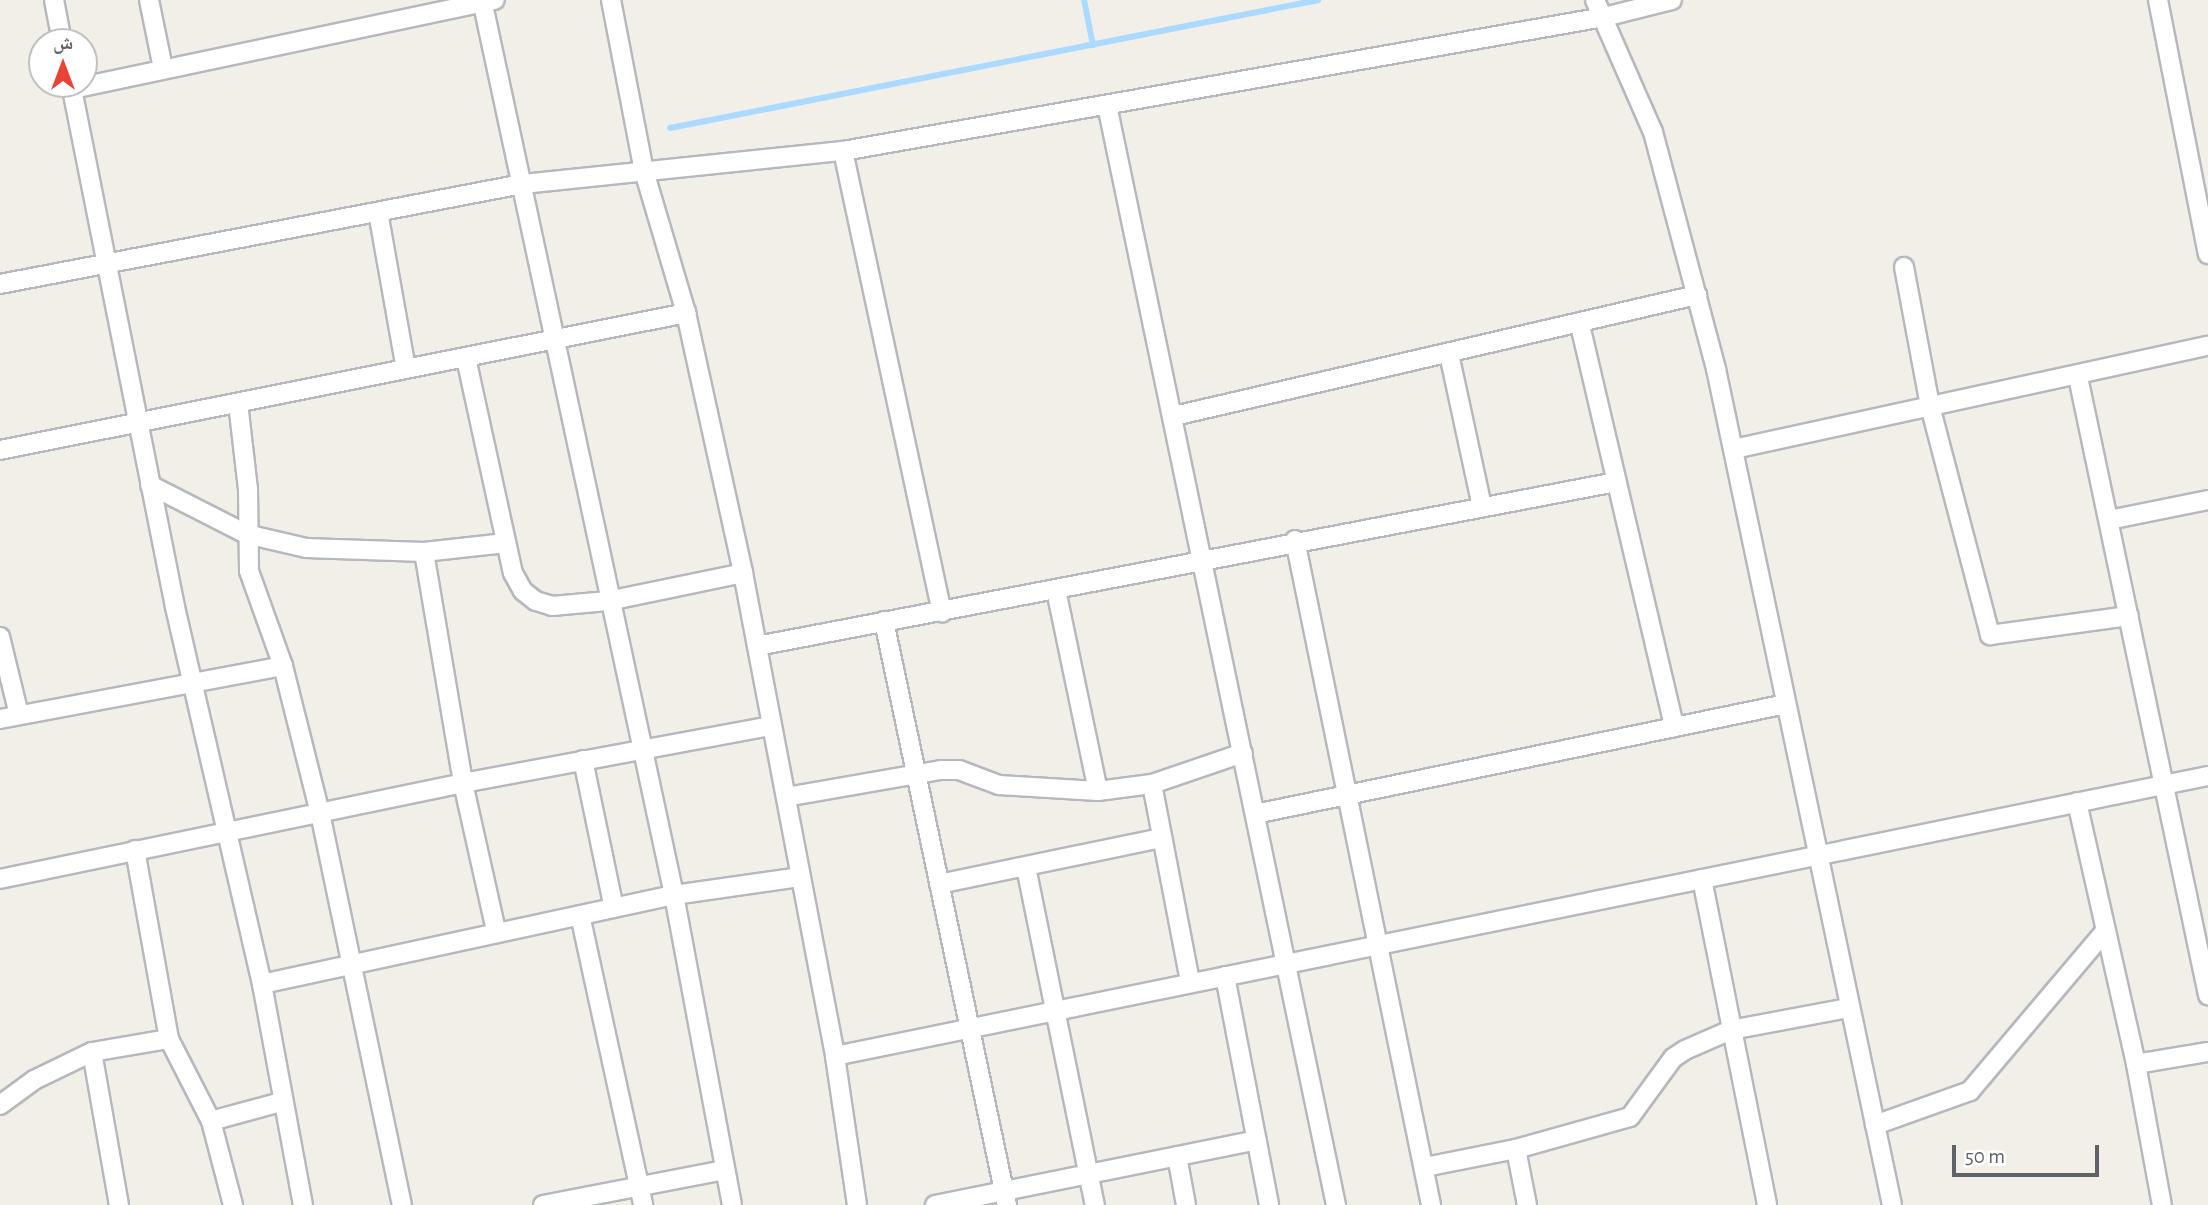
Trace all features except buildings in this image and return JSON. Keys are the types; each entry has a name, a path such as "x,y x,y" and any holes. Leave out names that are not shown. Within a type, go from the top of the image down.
{"street":[{"path":"54,0 59,28"},
{"path":"149,0 163,68"},
{"path":"397,0 400,18"},
{"path":"611,0 644,171 686,313 743,573 770,726 835,1056 857,1205"},
{"path":"1595,0 1653,132 1697,295 1734,449 1848,1008 1892,1205"},
{"path":"0,284 522,184 843,151 1604,17 1672,0"},
{"path":"2158,0 2208,254"},
{"path":"98,81 487,1 553,341 674,895 732,1205"},
{"path":"73,98 150,485 262,984 281,1102 303,1205"},
{"path":"1107,105 1204,559 1336,1205"},
{"path":"843,151 942,611"},
{"path":"378,212 406,369"},
{"path":"1904,268 1930,406 1990,635 2129,616"},
{"path":"1174,416 1580,325 1697,295"},
{"path":"0,450 686,313"},
{"path":"1580,325 1674,727"},
{"path":"1734,449 2078,377 2208,346"},
{"path":"1449,354 1482,506"},
{"path":"467,358 513,573 523,591 536,601 552,606 608,601 743,573"},
{"path":"2078,377 2208,995"},
{"path":"238,403 248,489 246,534 254,593 283,666 320,813 402,1205"},
{"path":"757,646 1056,590 1295,540 1616,482"},
{"path":"150,485 246,534 333,551 424,552 506,543"},
{"path":"2109,520 2208,500"},
{"path":"1295,540 1432,1205"},
{"path":"424,552 463,783 496,932"},
{"path":"1056,590 1098,791"},
{"path":"884,621 1005,1198"},
{"path":"0,637 19,715"},
{"path":"0,719 283,666"},
{"path":"1255,814 1786,704"},
{"path":"0,879 463,783 770,726"},
{"path":"786,797 959,769 999,785 1098,791 1152,783 1243,753"},
{"path":"583,760 614,908"},
{"path":"835,1056 2208,775"},
{"path":"1152,783 1190,982"},
{"path":"2077,802 2136,1065 2162,1205"},
{"path":"939,884 1162,838"},
{"path":"135,850 169,1040 211,1121 233,1205"},
{"path":"1026,867 1091,1173 1095,1205"},
{"path":"262,984 674,895 800,877"},
{"path":"1702,879 1767,1205"},
{"path":"580,915 643,1205"},
{"path":"1875,1125 1970,1091 2105,930"},
{"path":"1225,976 1269,1205"},
{"path":"1425,1167 1516,1149 1630,1117 1673,1058 1731,1030 1848,1008"},
{"path":"0,1105 34,1080 92,1052 169,1040"},
{"path":"92,1052 118,1205"},
{"path":"2136,1065 2208,1052"},
{"path":"211,1121 281,1102"},
{"path":"935,1205 1005,1198 1091,1173 1256,1140"},
{"path":"1516,1149 1527,1205"},
{"path":"1177,1156 1186,1205"},
{"path":"543,1205 724,1170"}],"waterway":[{"path":"1084,0 1093,45"},
{"path":"670,128 1318,0"}]}
